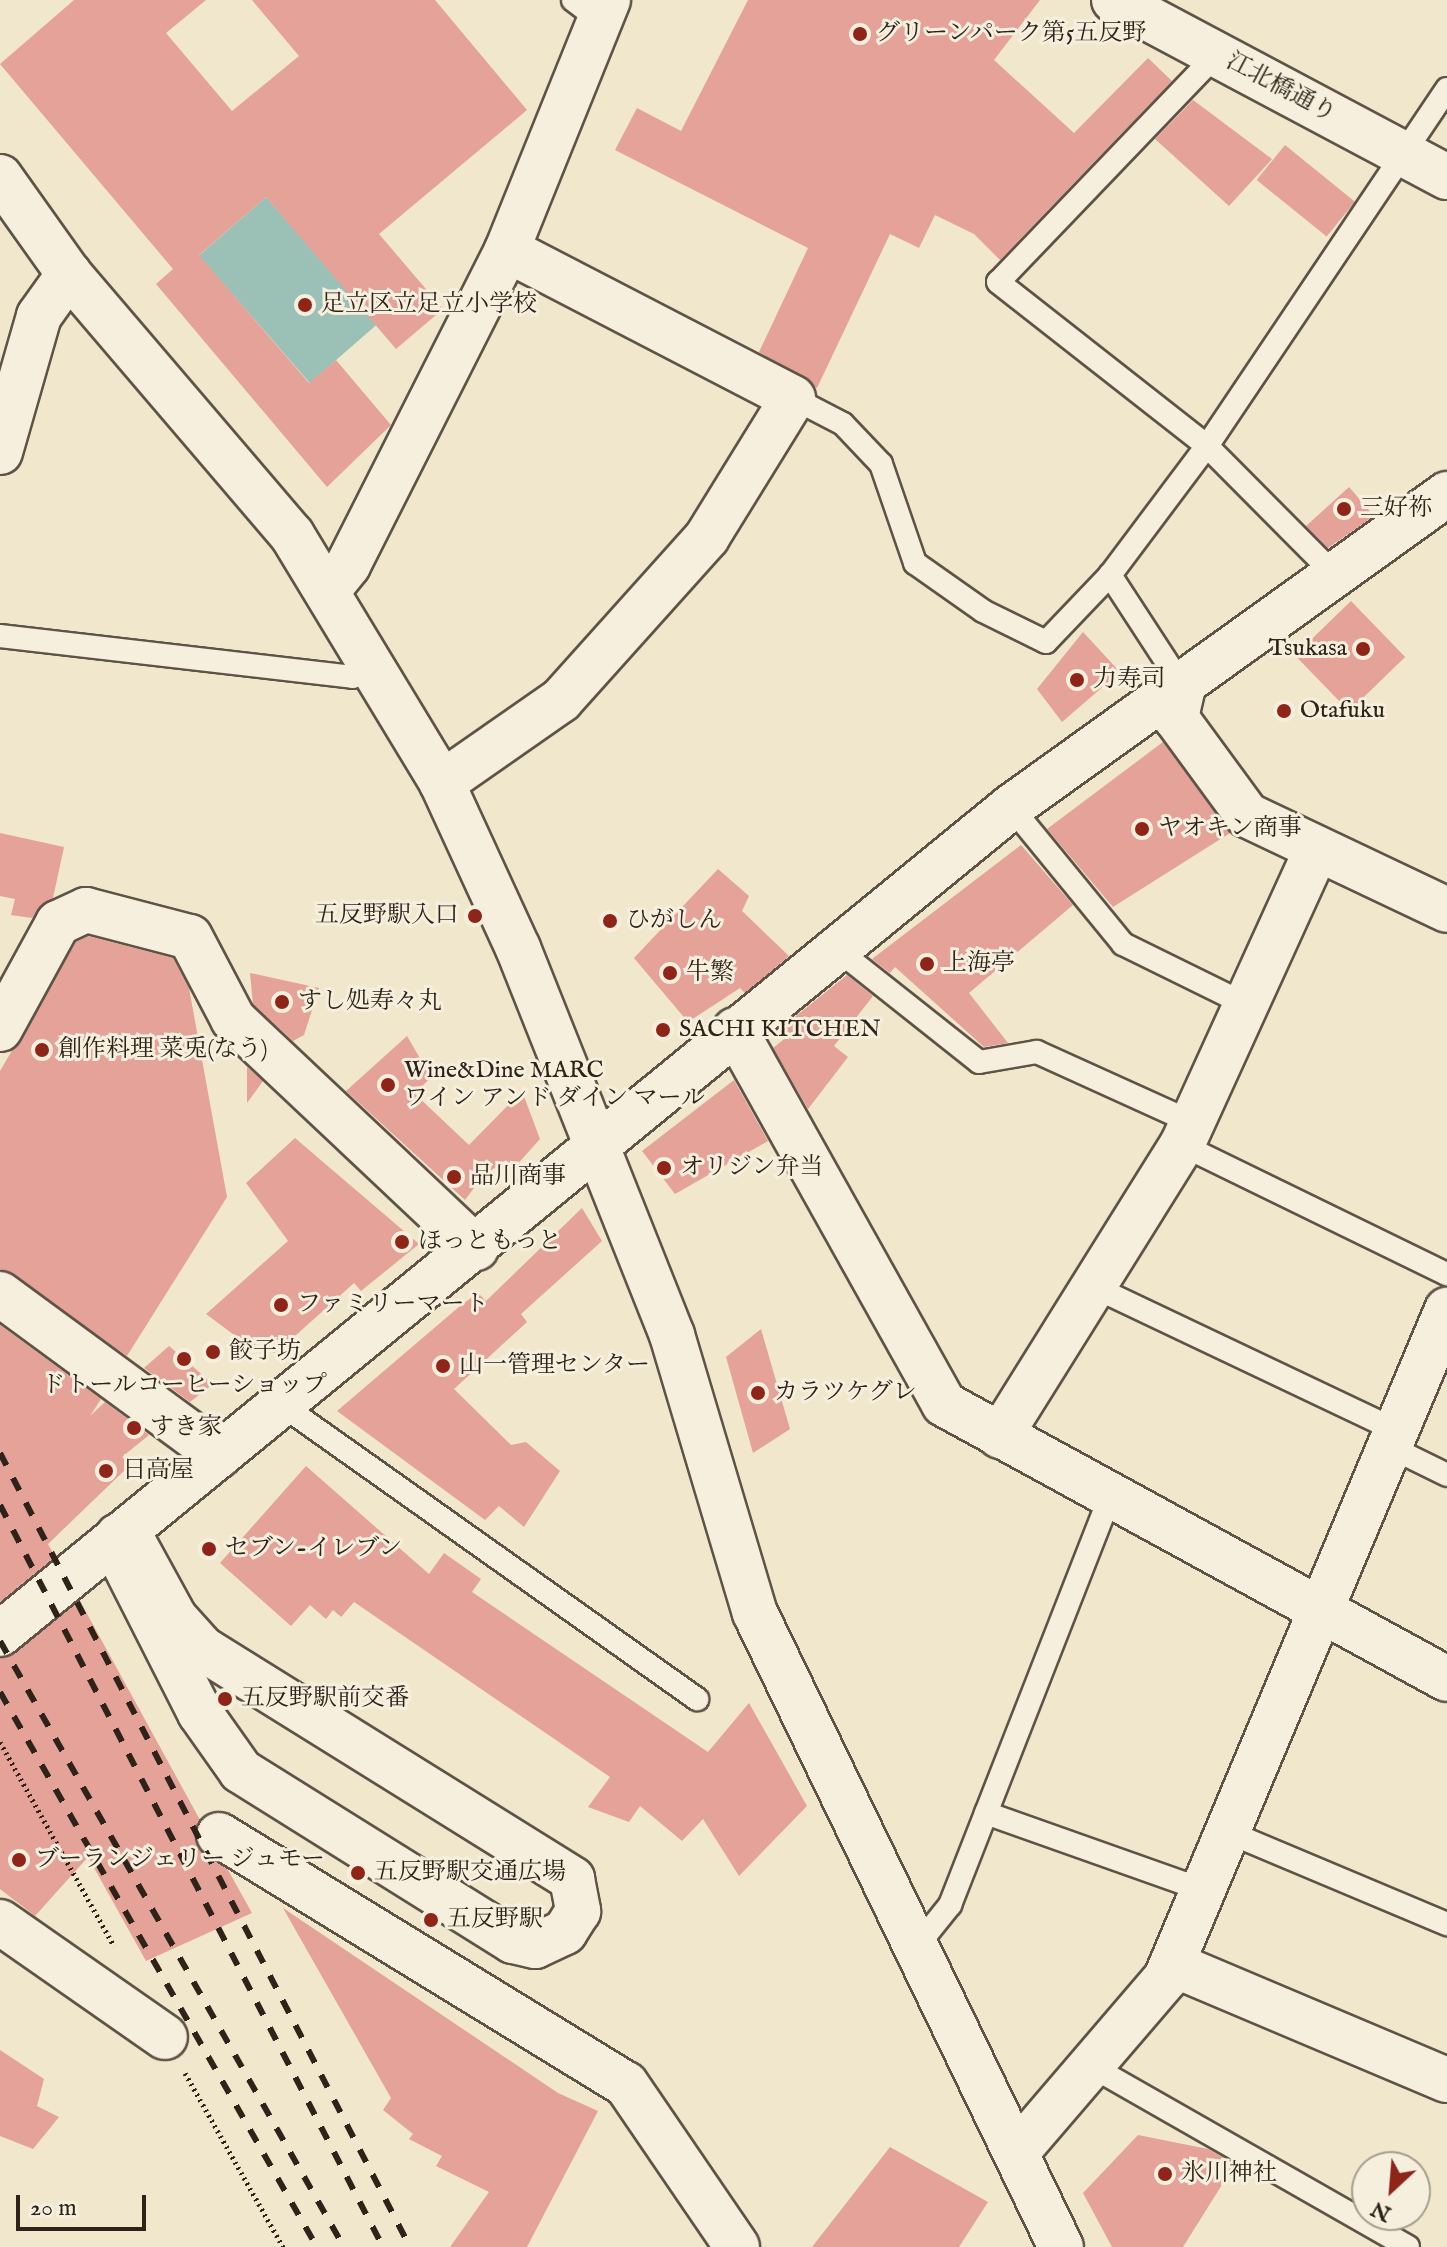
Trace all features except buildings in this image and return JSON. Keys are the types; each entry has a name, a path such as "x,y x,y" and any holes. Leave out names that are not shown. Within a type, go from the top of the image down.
{"street":[{"name":"江北橋通り","path":"1114,0 1164,11 1217,54 1447,177"},
{"path":"328,590 348,565 507,250 593,6"},
{"path":"0,177 69,274 257,489 328,590 442,783 518,948 594,1148 672,1335 755,1613 1061,2247"},
{"path":"442,783 561,700 707,537 793,398 507,250"},
{"path":"0,452 39,316 69,274"},
{"path":"0,1634 476,1248 834,947 1011,807 1337,577 1447,494"},
{"path":"1183,687 1176,718 1247,815 1447,910"},
{"path":"1000,1436 1090,1285 1187,1134 1249,1006 1317,849"},
{"path":"0,1029 58,923 72,916 86,910 190,937 233,1019 476,1248"},
{"path":"735,1030 944,1404 1447,1679"},
{"path":"0,1294 219,1455"},
{"path":"1016,2153 1091,2066 1172,1964 1447,1310"},
{"path":"118,1536 135,1545 175,1618 203,1649 572,1879 578,1911 565,1932 535,1946 513,1941 241,1771 200,1713 122,1559 118,1536"},
{"path":"219,1835 626,2084 737,2247"},
{"path":"0,1922 165,2037"},
{"path":"1172,1964 1447,2080"}],"lane":[{"path":"1217,54 998,282 1207,446 1337,577"},
{"path":"793,398 843,424 881,464 915,563 983,611 1046,642 1110,575 1207,446 1447,89"},
{"path":"1110,575 1183,687"},
{"path":"0,636 353,677 372,665"},
{"path":"1011,807 1123,944 1249,1006"},
{"path":"834,947 979,1062 1037,1052 1447,1274"},
{"path":"1090,1285 1395,1439 1447,1475"},
{"path":"282,1405 697,1699"},
{"path":"917,1946 950,1905 1110,1496"},
{"path":"986,1813 1204,1890"},
{"path":"1228,1832 1447,1924"},
{"path":"1091,2066 1408,2247"}],"water":[{"path":"266,197 377,325 310,383 199,255"}],"railway":[{"path":"0,1453 410,2247"},
{"path":"0,1505 383,2247"},
{"path":"0,1641 344,2247"},
{"path":"0,1692 317,2247"}],"place":[{"name":"グリーンパーク第5五反野","path":"860,34"},
{"name":"足立区立足立小学校","path":"305,305"},
{"name":"三好祢","path":"1344,509"},
{"name":"Tsukasa","path":"1363,649"},
{"name":"力寿司","path":"1077,680"},
{"name":"Otafuku","path":"1284,711"},
{"name":"ヤオキン商事","path":"1142,829"},
{"name":"五反野駅入口","path":"475,916"},
{"name":"ひがしん","path":"610,921"},
{"name":"上海亭","path":"927,964"},
{"name":"牛繁","path":"670,973"},
{"name":"すし処寿々丸","path":"282,1002"},
{"name":"SACHI KITCHEN","path":"663,1030"},
{"name":"創作料理 菜兎(なう)","path":"42,1050"},
{"name":"Wine&Dine MARC ワイン アンド ダイン マール","path":"388,1085"},
{"name":"オリジン弁当","path":"664,1168"},
{"name":"品川商事","path":"454,1177"},
{"name":"ほっともっと","path":"402,1242"},
{"name":"ファミリーマート","path":"281,1305"},
{"name":"餃子坊","path":"213,1352"},
{"name":"ドトールコーヒーショップ","path":"184,1359"},
{"name":"山一管理センター","path":"443,1366"},
{"name":"カラツケグレ","path":"758,1393"},
{"name":"すき家","path":"134,1428"},
{"name":"日高屋","path":"106,1471"},
{"name":"セブン-イレブン","path":"209,1549"},
{"name":"五反野駅前交番","path":"225,1699"},
{"name":"ブーランジェリー ジュモー","path":"19,1860"},
{"name":"五反野駅交通広場","path":"358,1873"},
{"name":"五反野駅","path":"431,1920"},
{"name":"氷川神社","path":"1165,2174"}]}
